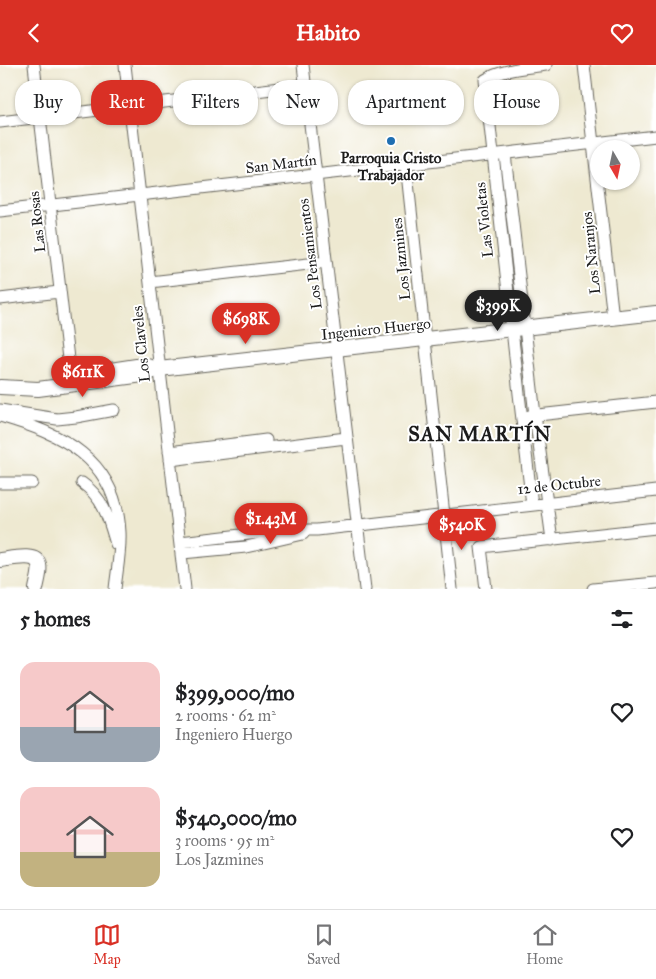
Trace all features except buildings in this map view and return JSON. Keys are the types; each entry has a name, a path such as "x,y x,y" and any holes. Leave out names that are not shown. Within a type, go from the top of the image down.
{"main road":[{"name":"Ingeniero Huergo","path":"0,386 38,389 143,375 159,369 656,313"},
{"name":"Ingeniero Huergo","path":"0,386 143,365 159,369"},
{"path":"0,560 31,557 37,560 40,566 36,589"}],"street":[{"name":"Las Rosas","path":"34,65 36,80"},
{"name":"Los Claveles","path":"125,65 127,80"},
{"name":"Los Pensamientos","path":"303,65 305,80"},
{"name":"Las Violetas","path":"546,65 491,76 485,80 492,155 518,329 535,415 552,541"},
{"name":"Los Naranjos","path":"584,65 593,140"},
{"path":"163,103 268,90"},
{"path":"0,122 15,120"},
{"name":"Las Rosas","path":"41,125 70,376"},
{"name":"Los Claveles","path":"132,125 185,589"},
{"name":"Los Pensamientos","path":"310,125 365,585"},
{"name":"San Martín","path":"625,140 656,136"},
{"name":"San Martín","path":"0,211 50,207 406,164 590,144"},
{"name":"Las Violetas","path":"505,154 518,329 521,417 532,505"},
{"name":"Los Jazmines","path":"406,164 452,589"},
{"name":"Los Naranjos","path":"599,190 613,318"},
{"path":"150,282 326,262"},
{"path":"0,299 60,292"},
{"path":"521,417 656,402"},
{"path":"0,410 56,419 114,410"},
{"path":"0,416 24,423 74,446 86,455 100,472 112,493 120,531 114,589"},
{"path":"169,456 346,434"},
{"path":"0,483 32,483"},
{"path":"82,483 92,490 101,501 110,523 119,555"},
{"name":"12 de Octubre","path":"181,548 246,547 284,539 317,529 656,491"},
{"path":"486,589 481,547 552,541 656,528"},
{"path":"593,589 656,583"},
{"path":"365,585 374,589"}],"place":[{"name":"Parroquia Cristo Trabajador","path":"391,141"}],"district":[{"name":"SAN MARTÍN","path":"480,434"}]}
